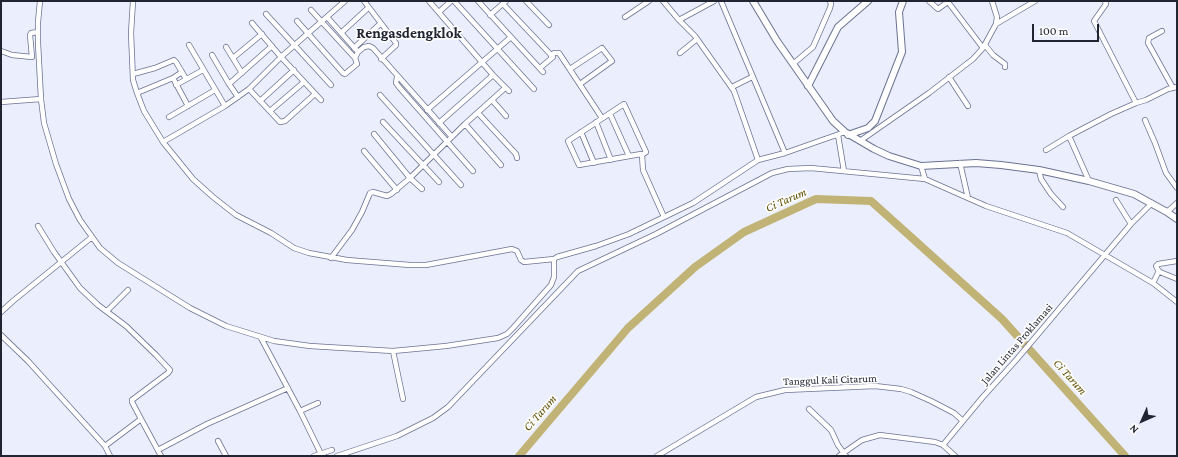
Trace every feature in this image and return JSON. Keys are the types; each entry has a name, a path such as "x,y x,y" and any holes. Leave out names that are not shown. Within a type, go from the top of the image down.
{"street":[{"path":"40,1 38,32 41,99 44,123 56,164 69,199 80,220 100,248 118,263 190,308 226,326 274,341 310,346 393,351 446,346 492,339 503,336 513,328 552,283 554,278 554,259"},
{"path":"133,1 131,34 133,74 137,93 144,111 163,142 203,189 236,215 271,233 294,248 331,258 410,265 426,265 514,249 517,250 521,260 524,262 554,259 562,254 596,246 620,238 693,203 758,160 785,153 838,135 868,128 875,121 902,52 903,48 899,12 903,1"},
{"path":"163,142 225,106 249,89 281,57 345,1"},
{"path":"364,1 380,24 396,43 396,45 381,59"},
{"path":"331,258 352,230 370,193 372,192 387,196 397,190 435,155 465,124 507,89 429,1"},
{"path":"439,12 453,1 534,89"},
{"path":"478,1 490,15 541,70 553,57 504,2 490,15"},
{"path":"526,1 549,25"},
{"path":"625,17 649,1"},
{"path":"663,1 697,38 732,87 737,96 758,160"},
{"path":"679,20 714,1"},
{"path":"721,1 785,153"},
{"path":"753,1 777,41 833,121 847,134 889,156 921,166 960,163 993,164 1039,170 1089,181 1134,194 1152,203 1177,219"},
{"path":"793,64 813,47 832,4 830,1"},
{"path":"808,86 838,27 868,1"},
{"path":"929,1 938,9 948,2 984,47 1003,63 1005,67"},
{"path":"860,141 929,93 973,59 984,47 996,24 997,17 992,1"},
{"path":"996,24 1035,1"},
{"path":"1105,1 1106,4 1094,20 1136,103"},
{"path":"341,33 368,8"},
{"path":"297,21 342,73 348,73 357,64 355,58 312,10"},
{"path":"266,14 331,85"},
{"path":"327,17 358,52"},
{"path":"252,23 321,100"},
{"path":"354,48 380,24"},
{"path":"1046,150 1097,121 1136,103 1175,88 1148,43 1148,38 1162,31"},
{"path":"1,51 12,55 32,57 30,35 31,32 38,32"},
{"path":"233,58 262,34"},
{"path":"427,110 496,48 511,37"},
{"path":"680,53 697,38"},
{"path":"189,46 225,106"},
{"path":"229,84 272,46"},
{"path":"355,58 364,46 373,48 381,59 452,137"},
{"path":"226,47 242,72"},
{"path":"570,69 602,48 612,61 580,84"},
{"path":"551,56 554,53 559,53 602,118"},
{"path":"212,54 238,97"},
{"path":"133,74 155,68 173,60 176,62 186,80"},
{"path":"176,85 203,70"},
{"path":"260,100 294,70"},
{"path":"137,93 173,78 182,72"},
{"path":"439,123 493,75"},
{"path":"397,77 396,83 399,87 473,171"},
{"path":"732,87 752,77"},
{"path":"949,77 968,106"},
{"path":"173,78 188,106"},
{"path":"270,112 304,82"},
{"path":"249,89 280,122 283,122 315,94"},
{"path":"169,117 216,90"},
{"path":"380,94 461,185"},
{"path":"1,102 41,99"},
{"path":"492,100 506,116"},
{"path":"642,156 641,154 579,165 568,141 624,104 646,152 642,156 643,170 664,217"},
{"path":"478,113 516,154 517,158"},
{"path":"610,114 629,156"},
{"path":"1145,120 1166,173 1177,188"},
{"path":"383,122 439,182"},
{"path":"596,122 611,160"},
{"path":"465,124 501,165"},
{"path":"581,132 594,163"},
{"path":"374,134 410,178 422,189"},
{"path":"838,135 844,171"},
{"path":"1069,136 1089,181"},
{"path":"364,151 397,190"},
{"path":"960,163 968,198"},
{"path":"921,166 925,180"},
{"path":"337,456 397,436 433,418 448,407 581,269 656,234 772,173 788,169 805,168 844,171 925,180 1012,215 1059,230 1153,283 1177,302"},
{"path":"1039,170 1041,179 1064,206"},
{"path":"1116,200 1131,224"},
{"name":"Jalan Lintas Proklamasi","path":"945,446 963,421 1039,334 1104,255 1152,203"},
{"path":"1167,212 1177,203"},
{"path":"38,226 80,288 126,326 170,370 132,400 159,454 208,424 288,388"},
{"path":"1,312 92,237"},
{"path":"1177,261 1157,264 1156,267 1159,271 1177,279"},
{"path":"1153,283 1159,271"},
{"path":"107,311 128,290"},
{"path":"1,335 28,361 105,446 110,456"},
{"path":"261,338 300,411 321,455"},
{"path":"393,351 403,399"},
{"name":"Tanggul Kali Citarum","path":"658,456 756,397 785,390 875,386 901,389 923,396 954,413 963,421"},
{"path":"300,411 318,403"},
{"path":"809,409 831,430 844,454"},
{"path":"105,446 141,419"},
{"path":"838,456 844,454 862,440 876,435 935,442 945,446 955,456"},
{"path":"218,441 226,456"},
{"path":"314,456 321,455 332,450"}],"waterway":[{"name":"Ci Tarum","path":"519,456 628,328 695,267 744,232 816,199 871,201 1002,319 1125,456"}],"district":[{"name":"Rengasdengklok","path":"409,33"}]}
